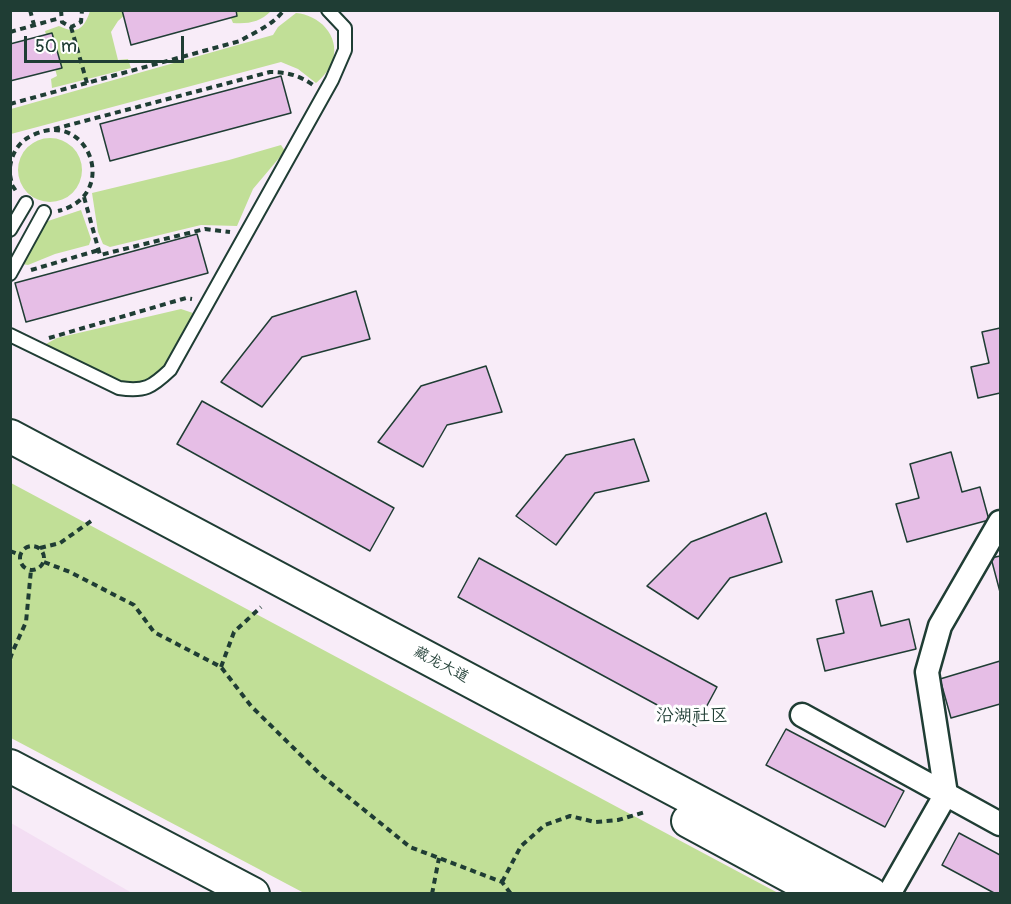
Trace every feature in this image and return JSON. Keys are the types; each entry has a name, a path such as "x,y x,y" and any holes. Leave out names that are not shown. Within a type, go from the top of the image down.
{"main road":[{"name":"藏龙大道","path":"10,436 871,894"},
{"name":"藏龙大道","path":"10,457 823,894"},
{"path":"10,766 253,894"},
{"path":"10,781 224,894"}],"street":[{"path":"890,894 946,794 927,672 940,627 999,528"},
{"path":"802,715 1000,824"}],"lane":[{"path":"10,335 119,388 138,391 155,384 170,370 324,93 345,50 345,28 328,10"},
{"path":"10,230 26,203"},
{"path":"16,273 49,212"}],"path":[{"path":"30,10 34,25"},
{"path":"61,10 60,18 64,24 71,27 81,22 82,10"},
{"path":"10,104 240,41 266,27 284,10"},
{"path":"10,32 60,18"},
{"path":"71,27 87,83"},
{"path":"10,167 18,147 28,137 40,131 270,72 284,72 304,79 324,93"},
{"path":"49,212 68,209 88,191 93,178 93,164 88,151 68,132 54,129"},
{"path":"10,148 18,147"},
{"path":"83,197 100,255 206,229 225,230 244,237"},
{"path":"16,273 99,250"},
{"path":"38,348 42,342 53,335 186,298 206,305"},
{"path":"20,555 29,546 39,548 60,543 94,519"},
{"path":"20,555 23,566 31,570 39,569 44,562 44,555 39,548"},
{"path":"10,551 20,555"},
{"path":"44,562 70,572 134,604 154,632 221,666 251,706 321,775 410,847 502,882 511,894"},
{"path":"10,659 26,622 31,570"},
{"path":"221,666 234,632 261,607"},
{"path":"502,882 521,846 545,825 570,816 595,822 618,820 645,812"},
{"path":"432,894 439,858"}],"shaded area":[{"path":"11,823 132,893 11,893"}],"green space":[{"path":"90,11 126,11 111,32 118,60 128,59 131,68 52,88 51,79 57,76 45,31 59,26 71,30 79,29"},
{"path":"228,11 271,11 249,23 233,23"},
{"path":"296,13 320,22 333,42 332,63 316,83 298,69 281,62 11,134 11,109 273,35 278,27"},
{"path":"50,138 68,144 76,152 82,170 76,188 68,196 50,202 32,196 24,188 18,170 24,152 32,144"},
{"path":"281,145 285,151 253,189 237,226 201,225 110,247 103,244 98,232 92,193"},
{"path":"81,210 91,239 89,245 55,254 28,265 22,264 45,222"},
{"path":"181,309 193,313 162,369 151,379 138,384 128,384 105,377 45,348 46,344 57,338"},
{"path":"10,483 778,893 304,893 11,738"}],"building":[{"path":"122,10 236,10 237,16 131,45"},
{"path":"52,33 62,68 10,81 10,44"},
{"path":"281,76 291,113 110,161 100,124"},
{"path":"197,234 208,273 26,322 15,283"},
{"path":"356,291 370,339 302,357 262,407 221,382 272,317"},
{"path":"1000,328 1000,393 978,398 971,367 989,363 982,332"},
{"path":"486,366 502,412 447,425 423,467 378,442 421,386"},
{"path":"202,401 394,508 370,551 177,444"},
{"path":"634,439 649,481 595,493 556,545 516,516 566,455"},
{"path":"951,452 962,492 980,487 989,520 907,542 896,504 919,498 910,464"},
{"path":"766,513 782,562 730,578 698,619 647,586 691,542"},
{"path":"1000,556 1000,592 991,558"},
{"path":"479,558 717,687 696,726 458,597"},
{"path":"872,591 881,626 909,619 916,649 825,671 817,639 844,633 836,600"},
{"path":"1000,661 1000,704 951,718 940,679"},
{"path":"786,729 904,791 885,827 766,765"},
{"path":"959,833 1000,855 1000,894 942,865"}],"district":[{"name":"沿湖社区","path":"692,716"}]}
